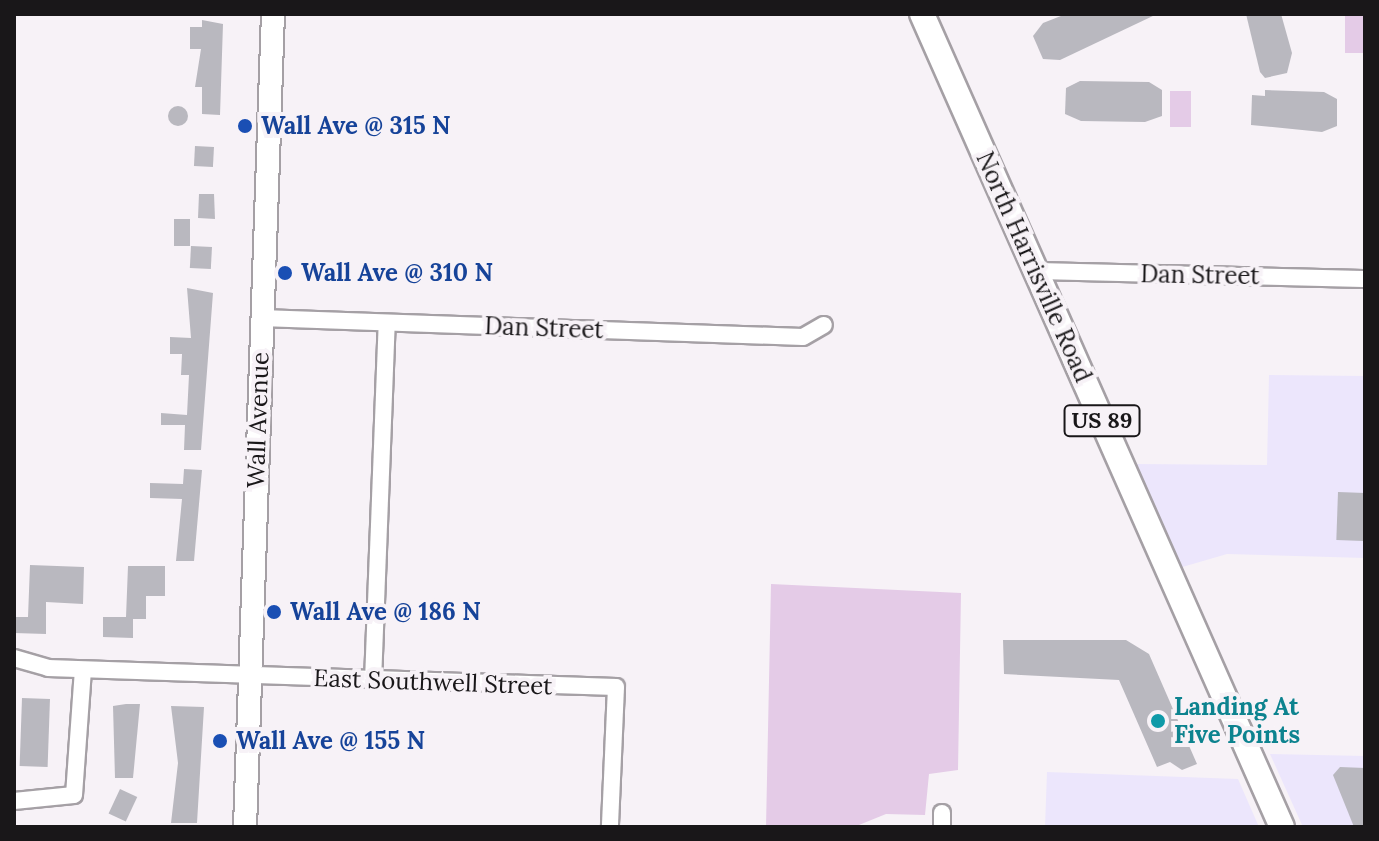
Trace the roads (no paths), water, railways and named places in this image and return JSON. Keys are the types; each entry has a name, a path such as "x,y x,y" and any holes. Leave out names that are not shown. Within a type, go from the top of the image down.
{"main road":[{"name":"Wall Avenue","path":"245,827 273,14"},
{"name":"North Harrisville Road","path":"922,14 1282,827"}],"street":[{"name":"Dan Street","path":"1036,271 1365,279"},
{"name":"Dan Street","path":"261,318 803,337 824,325"},
{"path":"373,681 387,323"},
{"name":"East Southwell Street","path":"14,658 83,670 616,687 610,827"},
{"path":"14,801 74,795 83,670"}],"place":[{"name":"Wall Ave @ 315 N","path":"245,126"},
{"name":"Wall Ave @ 310 N","path":"285,273"},
{"name":"Wall Ave @ 186 N","path":"274,612"},
{"name":"Landing At Five Points","path":"1158,721"},
{"name":"Wall Ave @ 155 N","path":"220,741"}]}
